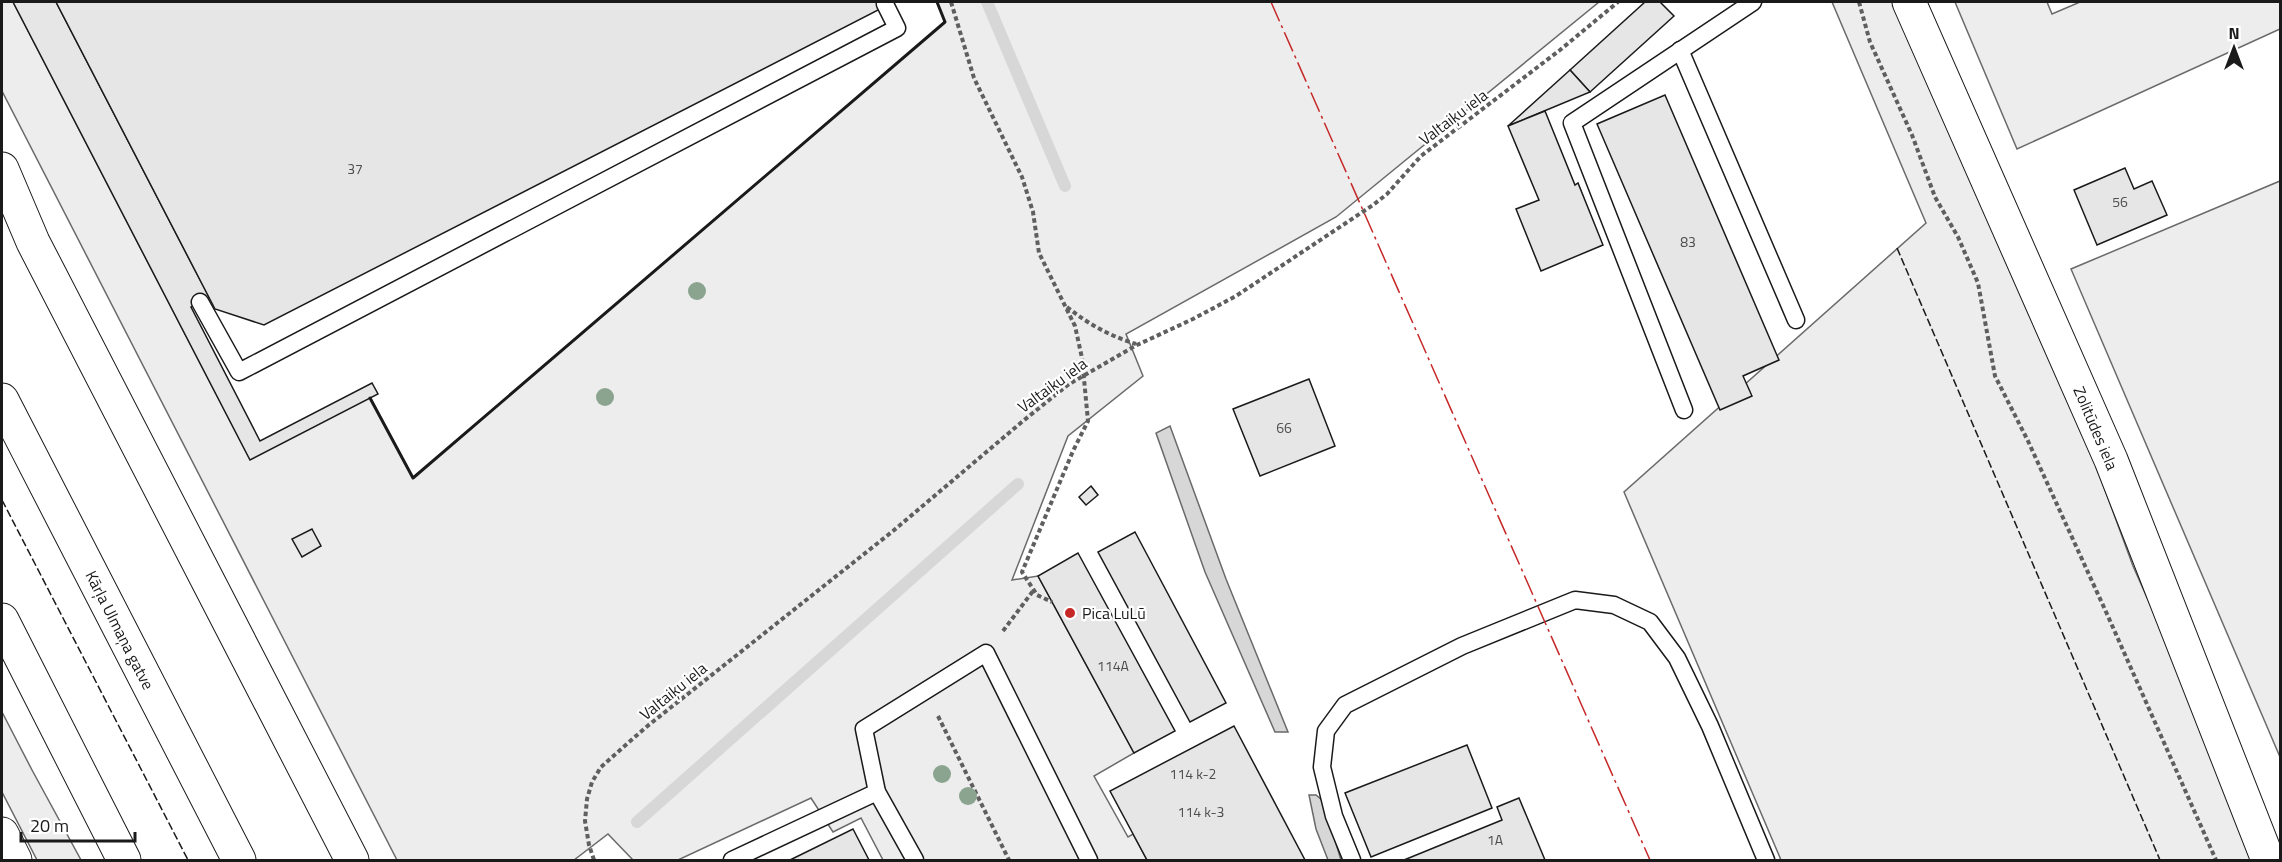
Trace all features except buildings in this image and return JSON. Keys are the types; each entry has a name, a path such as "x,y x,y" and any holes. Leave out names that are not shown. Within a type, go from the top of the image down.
{"main road":[{"name":"Zolitūdes iela","path":"1909,2 2111,460 2268,861"},
{"path":"2,169 33,242 352,861"},
{"name":"Kārļa Ulmaņa gatve","path":"2,400 239,861"},
{"path":"2,621 124,861"},
{"path":"2,834 15,861"}],"lane":[{"path":"1684,410 1572,123 1753,2"},
{"path":"200,302 238,372 897,28 885,4"},
{"path":"1680,50 1796,320"},
{"path":"1352,861 1334,816 1322,767 1326,731 1345,705 1462,646 1575,600 1614,605 1650,622 1677,658 1710,726 1766,861"},
{"path":"915,861 877,792 864,729 986,653 1089,861"},
{"path":"732,861 877,792"}],"path":[{"path":"951,2 974,78 1022,177 1033,212 1039,253 1075,326 1084,375 1088,421 1022,572 1036,595 1052,602"},
{"name":"Valtaiķu iela","path":"594,861 585,821 586,799 592,783 601,767 645,728 893,531 1023,421 1084,375 1137,345 1236,296 1373,205 1387,194 1421,156 1560,50 1618,2"},
{"path":"1859,2 1870,42 1912,135 1935,197 1958,237 1978,283 1995,376 2028,441 2108,614 2217,861"},
{"path":"1064,305 1085,322 1137,345"},
{"path":"986,653 1033,591"},
{"path":"926,690 1009,861"}],"shaded area":[{"path":"2,2 13,2 250,459 370,397 413,478 945,22 937,2 1599,2 1336,217 1126,334 1143,376 1068,436 1012,580 1038,576 1134,753 1094,776 1128,837 1133,834 1147,860 883,860 861,818 833,832 811,798 678,860 633,860 608,834 574,860 397,860 2,91"},
{"path":"1832,2 1893,2 2098,471 2133,566 2199,715 2256,860 1781,860 1624,492 1926,223"},
{"path":"1955,2 2047,2 2052,14 2080,2 2280,2 2280,29 2017,149"},
{"path":"2280,181 2280,757 2071,269"},
{"path":"1170,426 1226,579 1288,732 1275,732 1205,572 1156,433"},
{"path":"2,712 81,860 37,860 2,792"},
{"path":"1309,795 1316,795 1323,801 1341,860 1328,860 1316,829"}],"waterway":[{"path":"987,2 1065,186"},
{"path":"637,822 1018,484"}],"fence":[{"path":"1897,248 2160,860"},
{"path":"2,500 188,860"}],"wall":[{"path":"370,398 413,478 945,22 937,2"}],"power":[{"path":"1271,2 1650,860"}],"place":[{"name":"Pica LuLū","path":"1070,613"}]}
